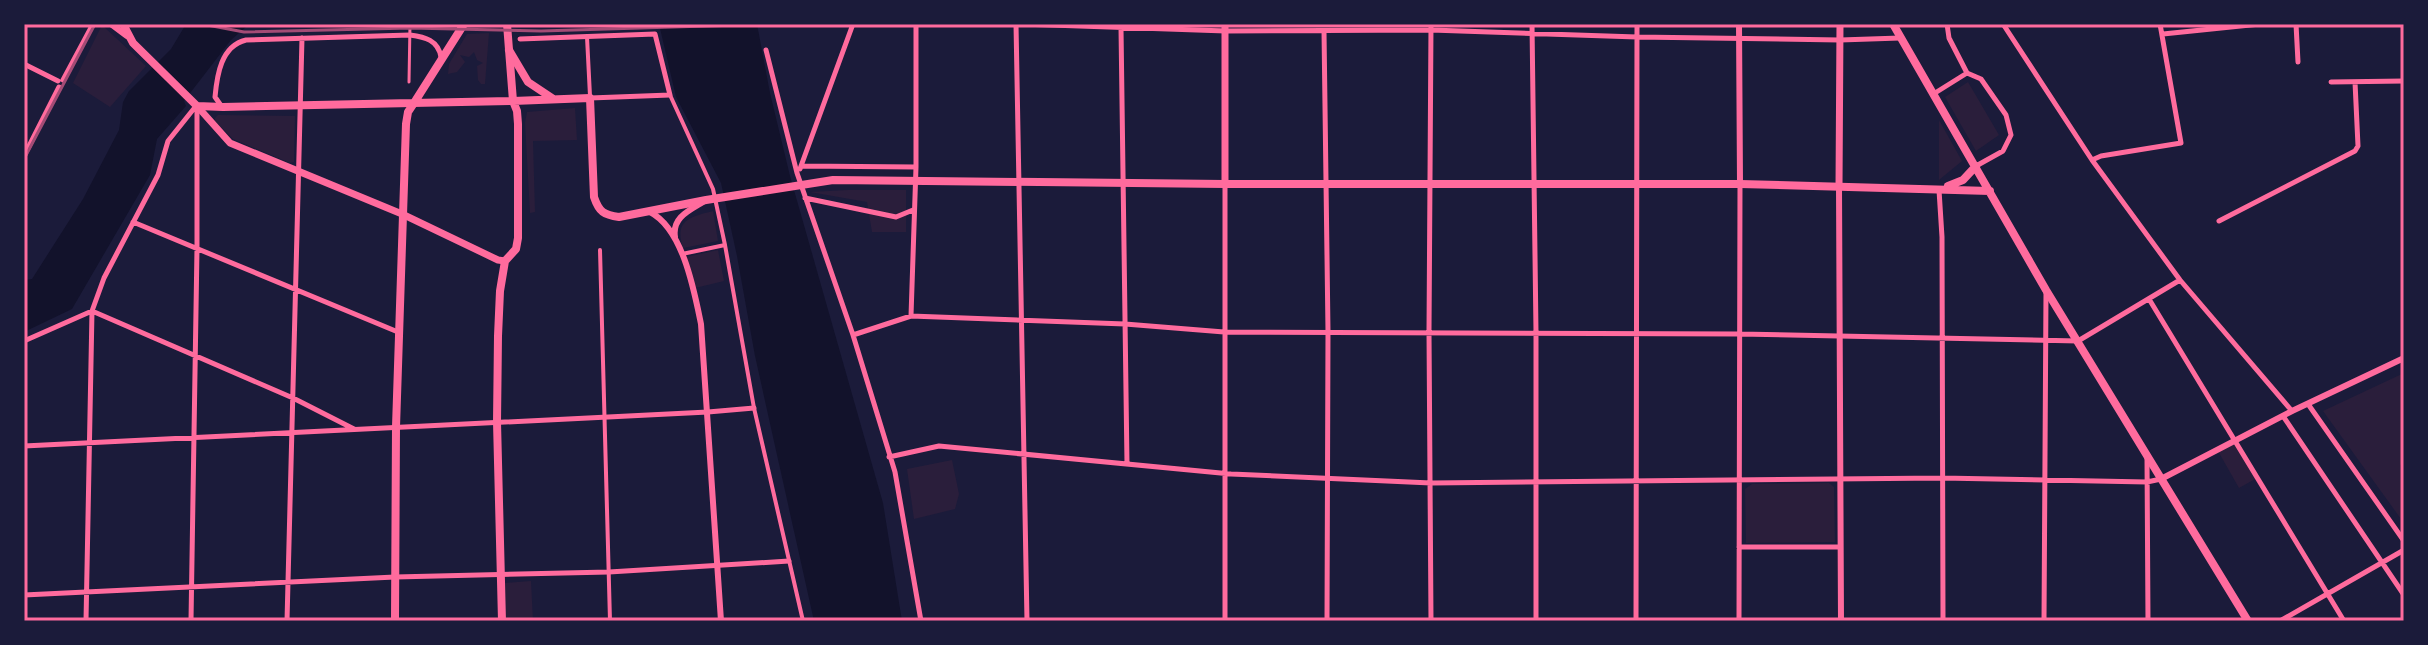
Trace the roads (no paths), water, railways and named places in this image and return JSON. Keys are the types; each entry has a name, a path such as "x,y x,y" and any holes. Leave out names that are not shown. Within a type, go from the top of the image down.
{"main road":[{"path":"123,24 129,38 230,143 402,214 505,261"},
{"path":"395,621 396,427 406,124 408,112 464,24"},
{"path":"502,621 498,336 505,261 516,249 518,221 518,124 513,101 507,24"},
{"path":"1839,187 1840,24"},
{"path":"1893,24 2046,290 2248,621"},
{"path":"1225,184 1226,28"},
{"path":"509,49 528,82 553,99"},
{"path":"195,104 223,107 590,98 594,197 597,208 619,217 814,182 1740,184 1990,191"},
{"path":"1939,188 1963,180 1977,168"},
{"path":"1954,189 1967,184 1977,168"}],"street":[{"path":"24,156 93,24"},
{"path":"111,24 129,38"},
{"path":"797,173 853,24"},
{"path":"911,316 916,182 916,24"},
{"path":"1027,621 1018,24 1324,31 1431,27 1637,37 1902,38"},
{"path":"1532,24 1536,621"},
{"path":"1636,621 1637,24"},
{"path":"1739,24 1739,621"},
{"path":"1947,24 1949,38 1967,73 1981,79 2006,115 2011,135 2003,151 1977,168"},
{"path":"2092,160 2180,141 2160,24"},
{"path":"2163,34 2260,24"},
{"path":"2296,24 2298,62"},
{"path":"2006,25 2092,160 2180,280 2292,411"},
{"path":"1431,27 1431,621"},
{"path":"1121,28 1127,464"},
{"path":"1324,31 1328,331 1327,621"},
{"path":"520,39 655,34 670,95 708,176 725,245 754,408 803,621"},
{"path":"223,107 215,97 217,78 226,54 235,43 246,40 410,35 425,37 436,45 441,63"},
{"path":"587,37 590,98 670,95"},
{"path":"287,621 302,38"},
{"path":"766,50 797,173 853,335 895,472 921,621"},
{"path":"24,64 60,83"},
{"path":"1935,93 1967,73"},
{"path":"2331,82 2404,81"},
{"path":"2219,221 2355,151 2358,146 2355,82"},
{"path":"86,621 92,311 104,278 158,175 168,141 195,104"},
{"path":"191,621 197,248 195,104"},
{"path":"801,166 916,167"},
{"path":"1225,184 1225,621"},
{"path":"1839,187 1841,621"},
{"path":"1939,188 1942,237 1943,621"},
{"path":"805,198 896,217 914,209"},
{"path":"676,241 674,230 680,218 706,200"},
{"path":"650,212 664,222 682,254 701,324 721,621"},
{"path":"133,222 400,333"},
{"path":"682,254 725,245"},
{"path":"600,250 610,621"},
{"path":"853,335 911,316 1125,324 1224,332 1739,334 2078,341 2180,280"},
{"path":"2044,621 2046,290"},
{"path":"2149,299 2344,621"},
{"path":"24,341 92,311 293,398 355,430"},
{"path":"889,457 939,446 1224,472 1431,483 1942,478 2147,482 2161,479 2292,411 2404,358"},
{"path":"2308,404 2404,541"},
{"path":"24,446 754,408"},
{"path":"2283,416 2404,595"},
{"path":"2147,457 2148,621"},
{"path":"1739,547 1840,547"},
{"path":"2280,621 2404,550"},
{"path":"24,595 395,577 609,572 789,561"}],"lane":[{"path":"409,82 410,24"}],"railway":[{"path":"24,159 95,24"},
{"path":"202,24 244,32 410,28 541,31 773,24"}]}
